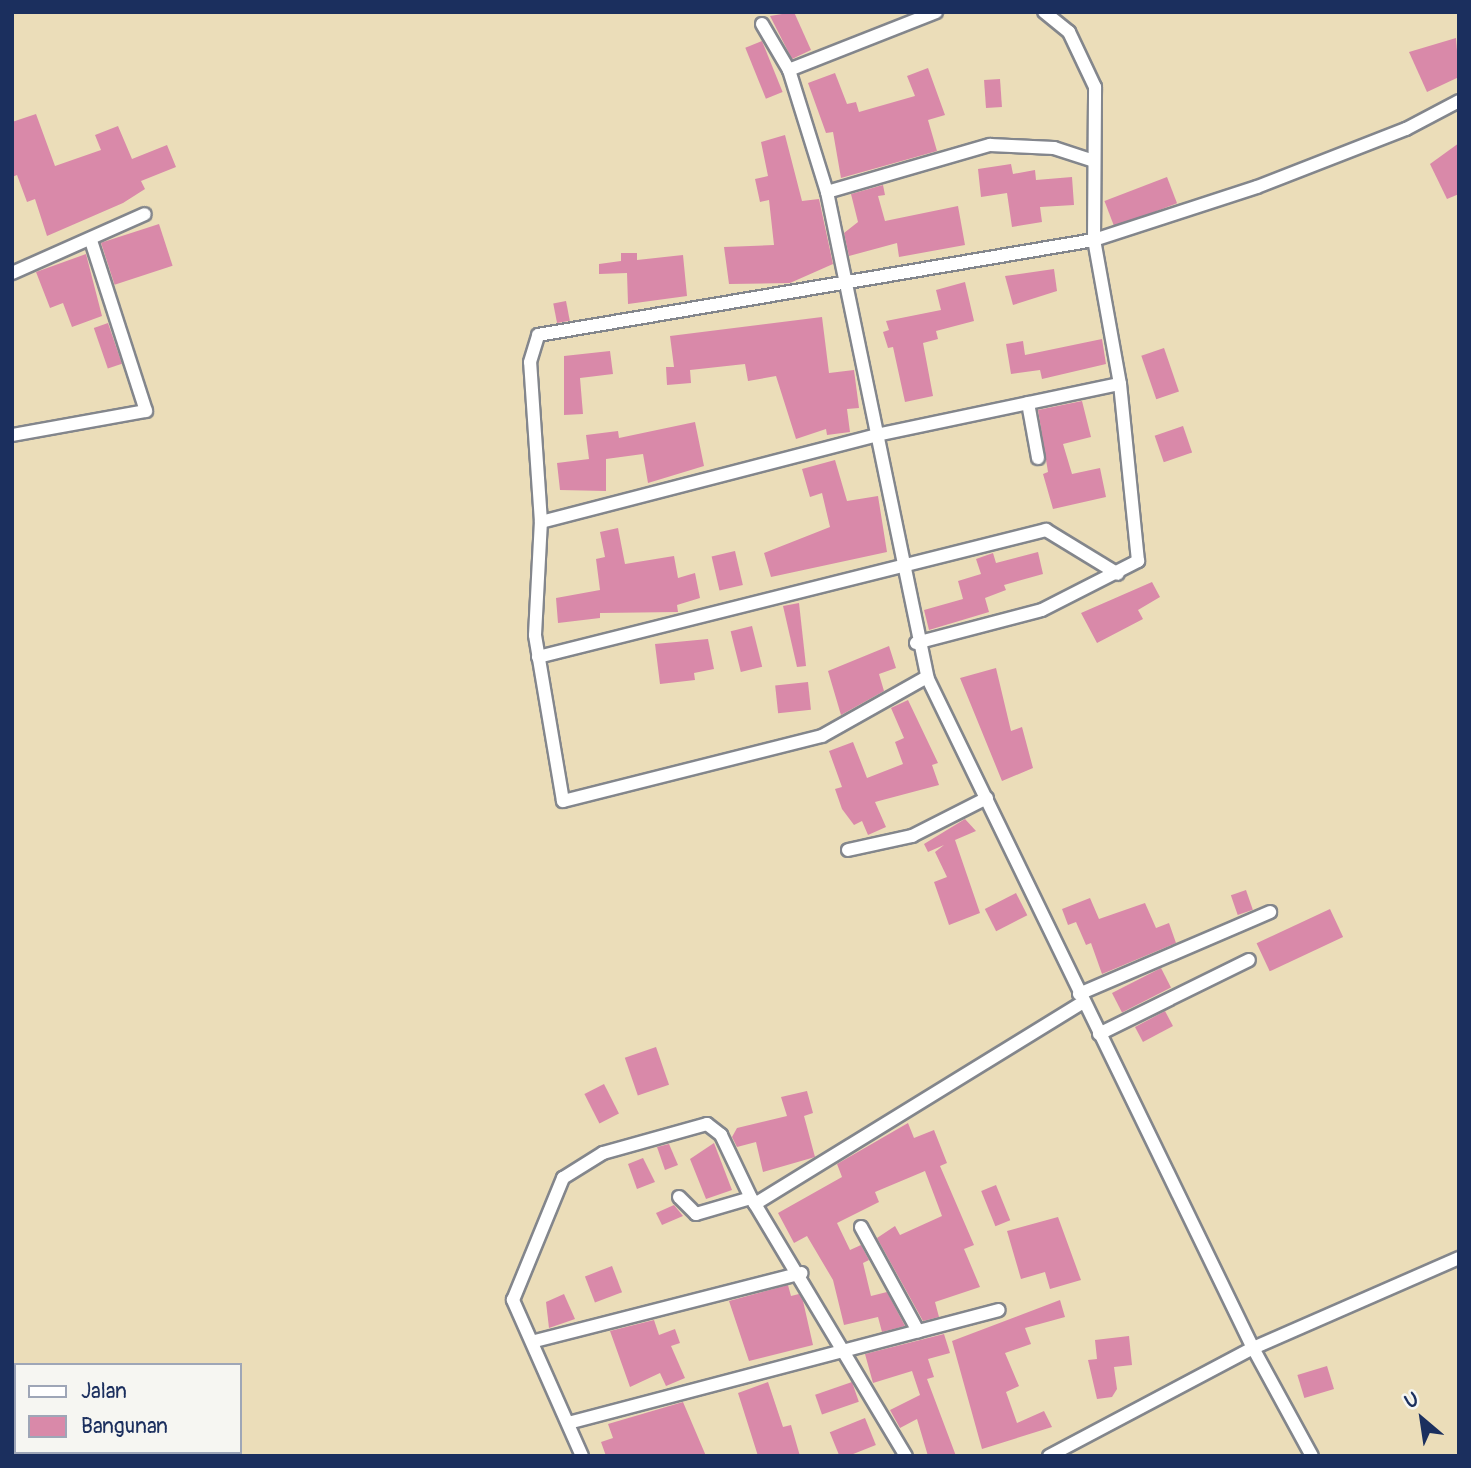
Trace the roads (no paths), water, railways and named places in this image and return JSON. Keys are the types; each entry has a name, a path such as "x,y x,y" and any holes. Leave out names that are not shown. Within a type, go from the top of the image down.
{"street":[{"path":"789,71 936,12"},
{"path":"916,643 1042,610 1118,575 1138,561 1120,384 1094,240 1092,160 1095,87 1088,64 1069,32 1044,12"},
{"path":"762,24 789,71 827,192 850,284 901,568 916,643 927,677 1253,1348 1312,1456"},
{"path":"927,677 822,736 568,802 561,798 538,657 541,522 530,362 538,335 850,284 1094,240 1269,182 1406,129 1459,101"},
{"path":"827,192 990,145 1054,148 1092,160"},
{"path":"12,273 91,241 145,214"},
{"path":"12,435 146,411 91,241"},
{"path":"541,522 877,435 1120,384"},
{"path":"1028,403 1038,458"},
{"path":"538,657 1046,530 1118,575"},
{"path":"848,850 912,836 987,798"},
{"path":"679,1197 690,1212 700,1214 753,1201 1081,998 1270,912"},
{"path":"1099,1034 1249,960"},
{"path":"582,1456 572,1422 513,1291 572,1169 603,1153 707,1124 721,1135 753,1201 800,1273 906,1456"},
{"path":"861,1227 918,1331"},
{"path":"1049,1456 1253,1348 1459,1258"},
{"path":"536,1341 800,1273"},
{"path":"572,1422 999,1310"}]}
